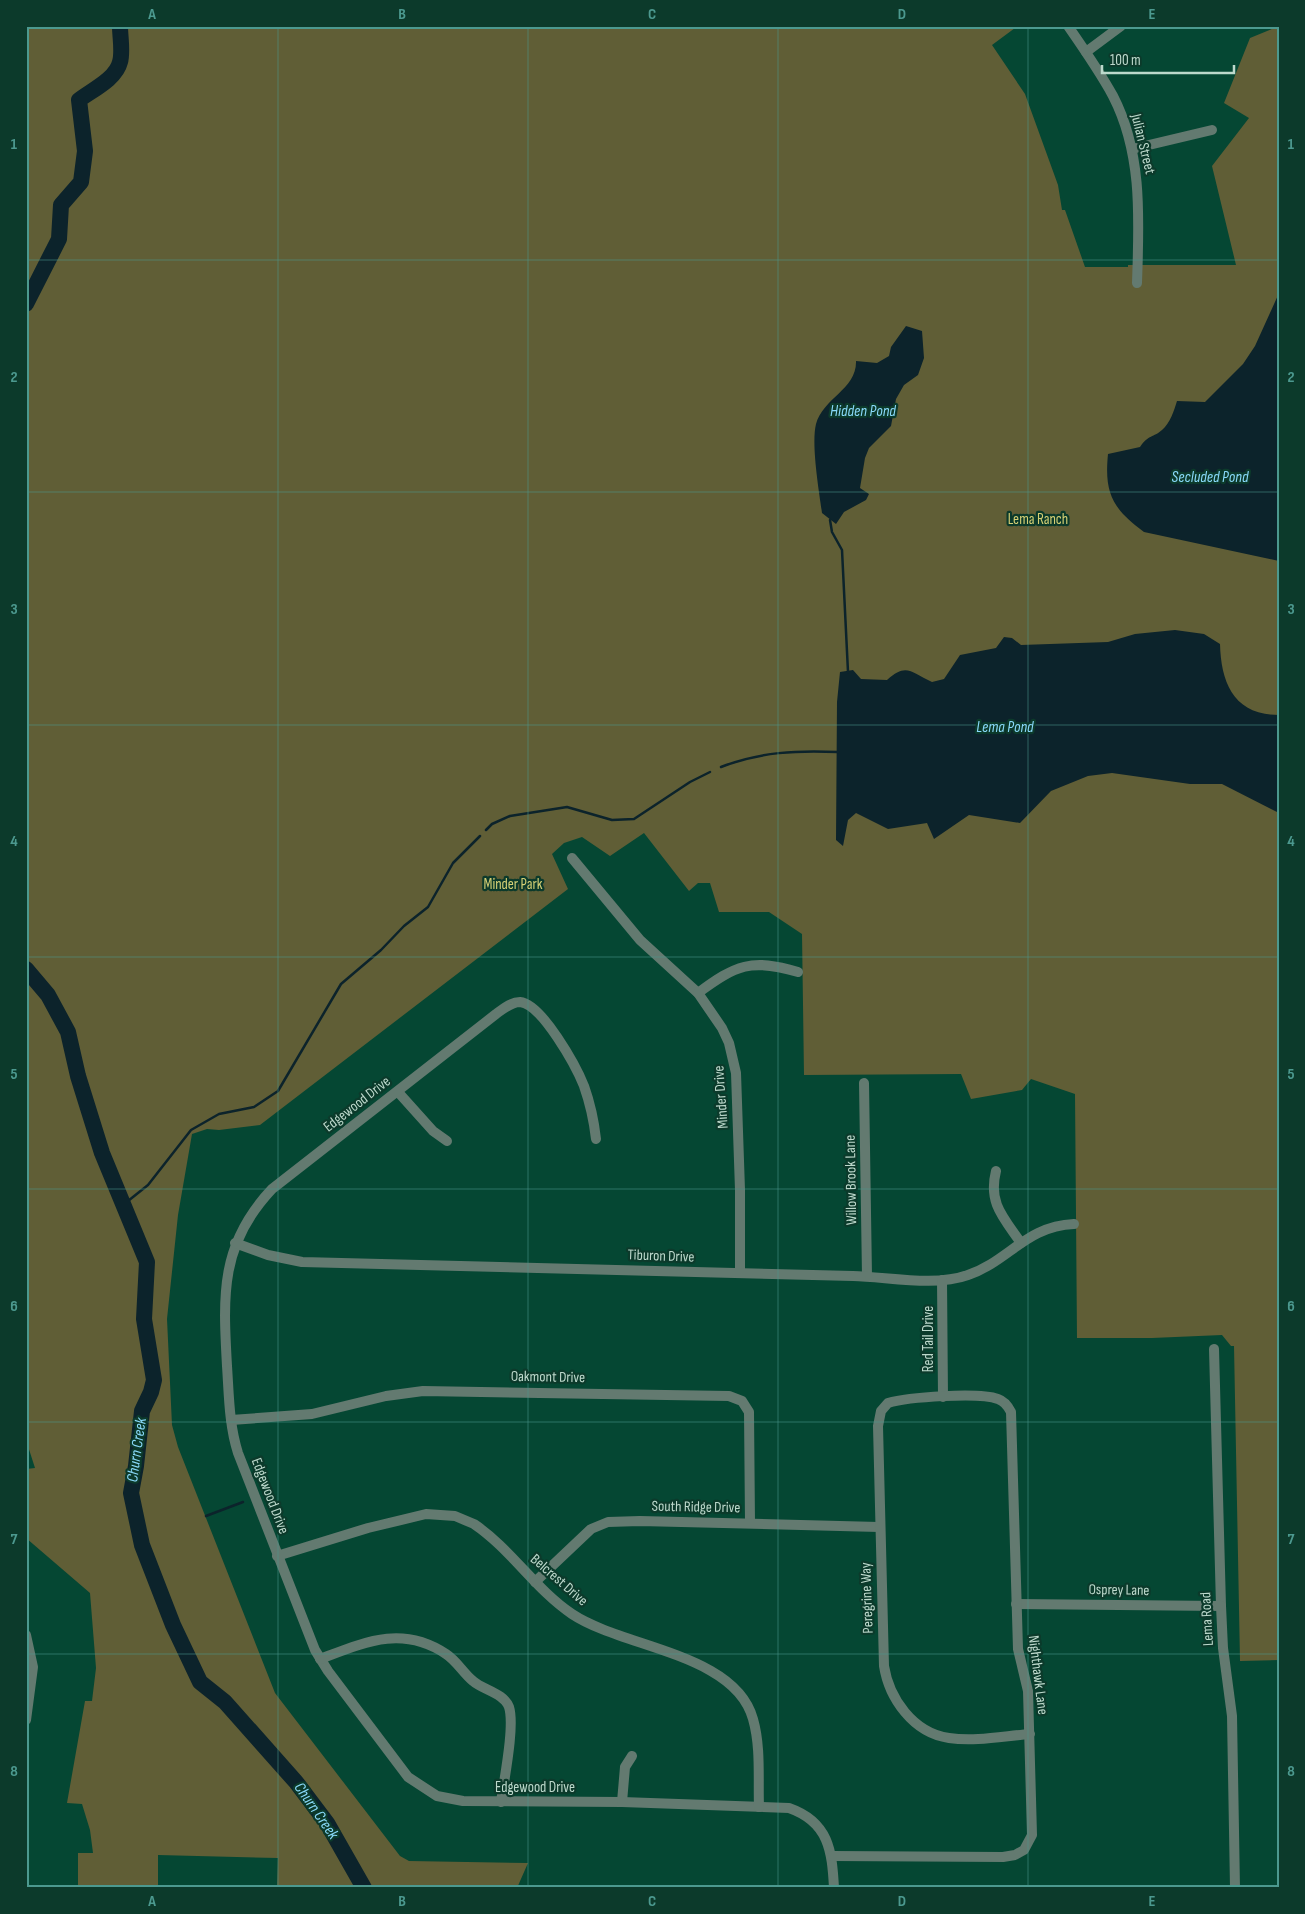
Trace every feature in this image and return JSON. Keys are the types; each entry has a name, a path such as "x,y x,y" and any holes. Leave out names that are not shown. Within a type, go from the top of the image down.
{"street":[{"name":"Julian Street","path":"1068,26 1113,96 1132,149 1138,197 1137,283"},
{"path":"1086,52 1121,26"},
{"path":"1132,149 1212,130"},
{"name":"Minder Drive","path":"572,858 640,940 698,993 722,1028 729,1043 736,1072 740,1190 740,1273"},
{"path":"698,993 734,970 755,964 774,965 798,972"},
{"name":"Edgewood Drive","path":"596,1139 590,1105 576,1070 543,1019 532,1007 523,1003 514,1003 496,1014 272,1189 254,1210 235,1244 227,1270 224,1299 232,1420 238,1453 277,1556 320,1659 411,1780 432,1794 447,1799 502,1802 622,1802 789,1808 808,1817 823,1833 832,1856 834,1888"},
{"name":"Willow Brook Lane","path":"864,1083 867,1276"},
{"path":"398,1092 433,1131 447,1141"},
{"path":"996,1171 993,1189 995,1202 1021,1242"},
{"name":"Tiburon Drive","path":"235,1244 274,1257 302,1262 867,1276 942,1280 978,1271 1021,1242 1049,1227 1074,1224"},
{"name":"Red Tail Drive","path":"942,1280 943,1397"},
{"name":"Lema Road","path":"1214,1349 1223,1648 1232,1716 1235,1888"},
{"name":"Oakmont Drive","path":"232,1420 318,1413 386,1396 423,1391 729,1396 742,1401 749,1412 750,1523"},
{"name":"Peregrine Way","path":"943,1397 892,1402 884,1406 881,1411 878,1426 879,1527 884,1666 889,1689 902,1709 927,1729 947,1738 1030,1734"},
{"name":"Nighthawk Lane","path":"832,1856 1004,1857 1019,1853 1027,1846 1032,1835 1028,1691 1018,1649 1012,1412 1005,1403 998,1399 943,1397"},
{"name":"Belcrest Drive","path":"277,1556 395,1520 426,1514 442,1514 462,1518 479,1527 535,1582 564,1608 580,1619 716,1672 739,1690 748,1704 756,1731 759,1806"},
{"name":"South Ridge Drive","path":"535,1582 585,1532 608,1522 640,1520 879,1527"},
{"name":"Osprey Lane","path":"1016,1604 1221,1606"},
{"path":"26,1635 33,1667 26,1720"},
{"path":"320,1659 376,1639 410,1638 420,1640 447,1654 474,1682 502,1698 509,1709 510,1724 502,1802"},
{"path":"622,1802 625,1767 632,1756"}],"green space":[{"path":"26,26 1014,26 1015,28 992,45 1025,94 1058,185 1062,210 1065,210 1085,267 1128,267 1128,265 1236,265 1212,166 1249,118 1224,103 1250,38 1279,26 1279,1660 1240,1661 1234,1346 1231,1346 1222,1335 1152,1338 1077,1338 1075,1094 1031,1079 1022,1090 971,1099 961,1074 804,1075 802,934 769,912 719,912 710,883 698,883 689,891 644,833 610,856 582,837 564,843 552,854 568,889 260,1125 219,1130 207,1129 192,1134 178,1215 167,1319 172,1425 178,1447 275,1693 400,1856 409,1861 528,1863 517,1888 277,1888 278,1858 158,1855 158,1888 78,1888 78,1853 93,1853 90,1830 82,1804 67,1803 85,1701 92,1701 96,1668 90,1593 26,1538 26,1469 35,1468 26,1440"}],"water":[{"name":"Secluded Pond","path":"1279,293 1279,561 1144,532 1125,516 1113,499 1109,490 1108,454 1140,447 1146,440 1165,427 1177,401 1205,402 1243,364 1255,346"},
{"name":"Hidden Pond","path":"906,326 922,331 924,358 918,375 904,385 896,399 891,426 869,448 865,458 860,488 869,494 866,500 844,512 836,524 822,513 814,443 816,424 825,407 851,379 855,371 856,361 877,363 889,356 891,347"},
{"name":"Lema Pond","path":"1175,630 1204,634 1220,644 1223,672 1233,694 1241,703 1251,709 1264,714 1279,715 1279,813 1222,784 1190,784 1112,773 1088,776 1051,791 1020,823 969,815 934,839 927,823 888,829 856,813 848,820 843,846 836,840 837,702 840,672 853,670 861,679 887,680 904,670 932,682 944,679 960,655 996,648 1004,637 1012,638 1021,645 1108,642 1135,634"}],"waterway":[{"name":"Churn Creek","path":"26,304 59,239 61,205 81,182 85,151 79,100 103,84 118,68 121,54 120,26"},
{"path":"830,520 832,532 842,550 848,672"},
{"path":"721,767 750,758 779,753 808,751 838,752"},
{"path":"486,830 492,824 510,816 567,807 612,820 634,819 690,782 710,772"},
{"path":"123,1205 148,1185 191,1130 219,1114 254,1107 278,1091 341,984 381,950 404,926 428,907 453,863 480,836"},
{"name":"Churn Creek","path":"26,969 48,995 68,1032 78,1076 102,1153 147,1262 144,1319 154,1380 151,1392 142,1411 131,1493 142,1545 173,1625 200,1682 225,1702 296,1782 327,1823 364,1888"},
{"path":"206,1516 243,1502"}],"park label":[{"name":"Lema Ranch","path":"1038,519"},
{"name":"Minder Park","path":"513,884"}]}
